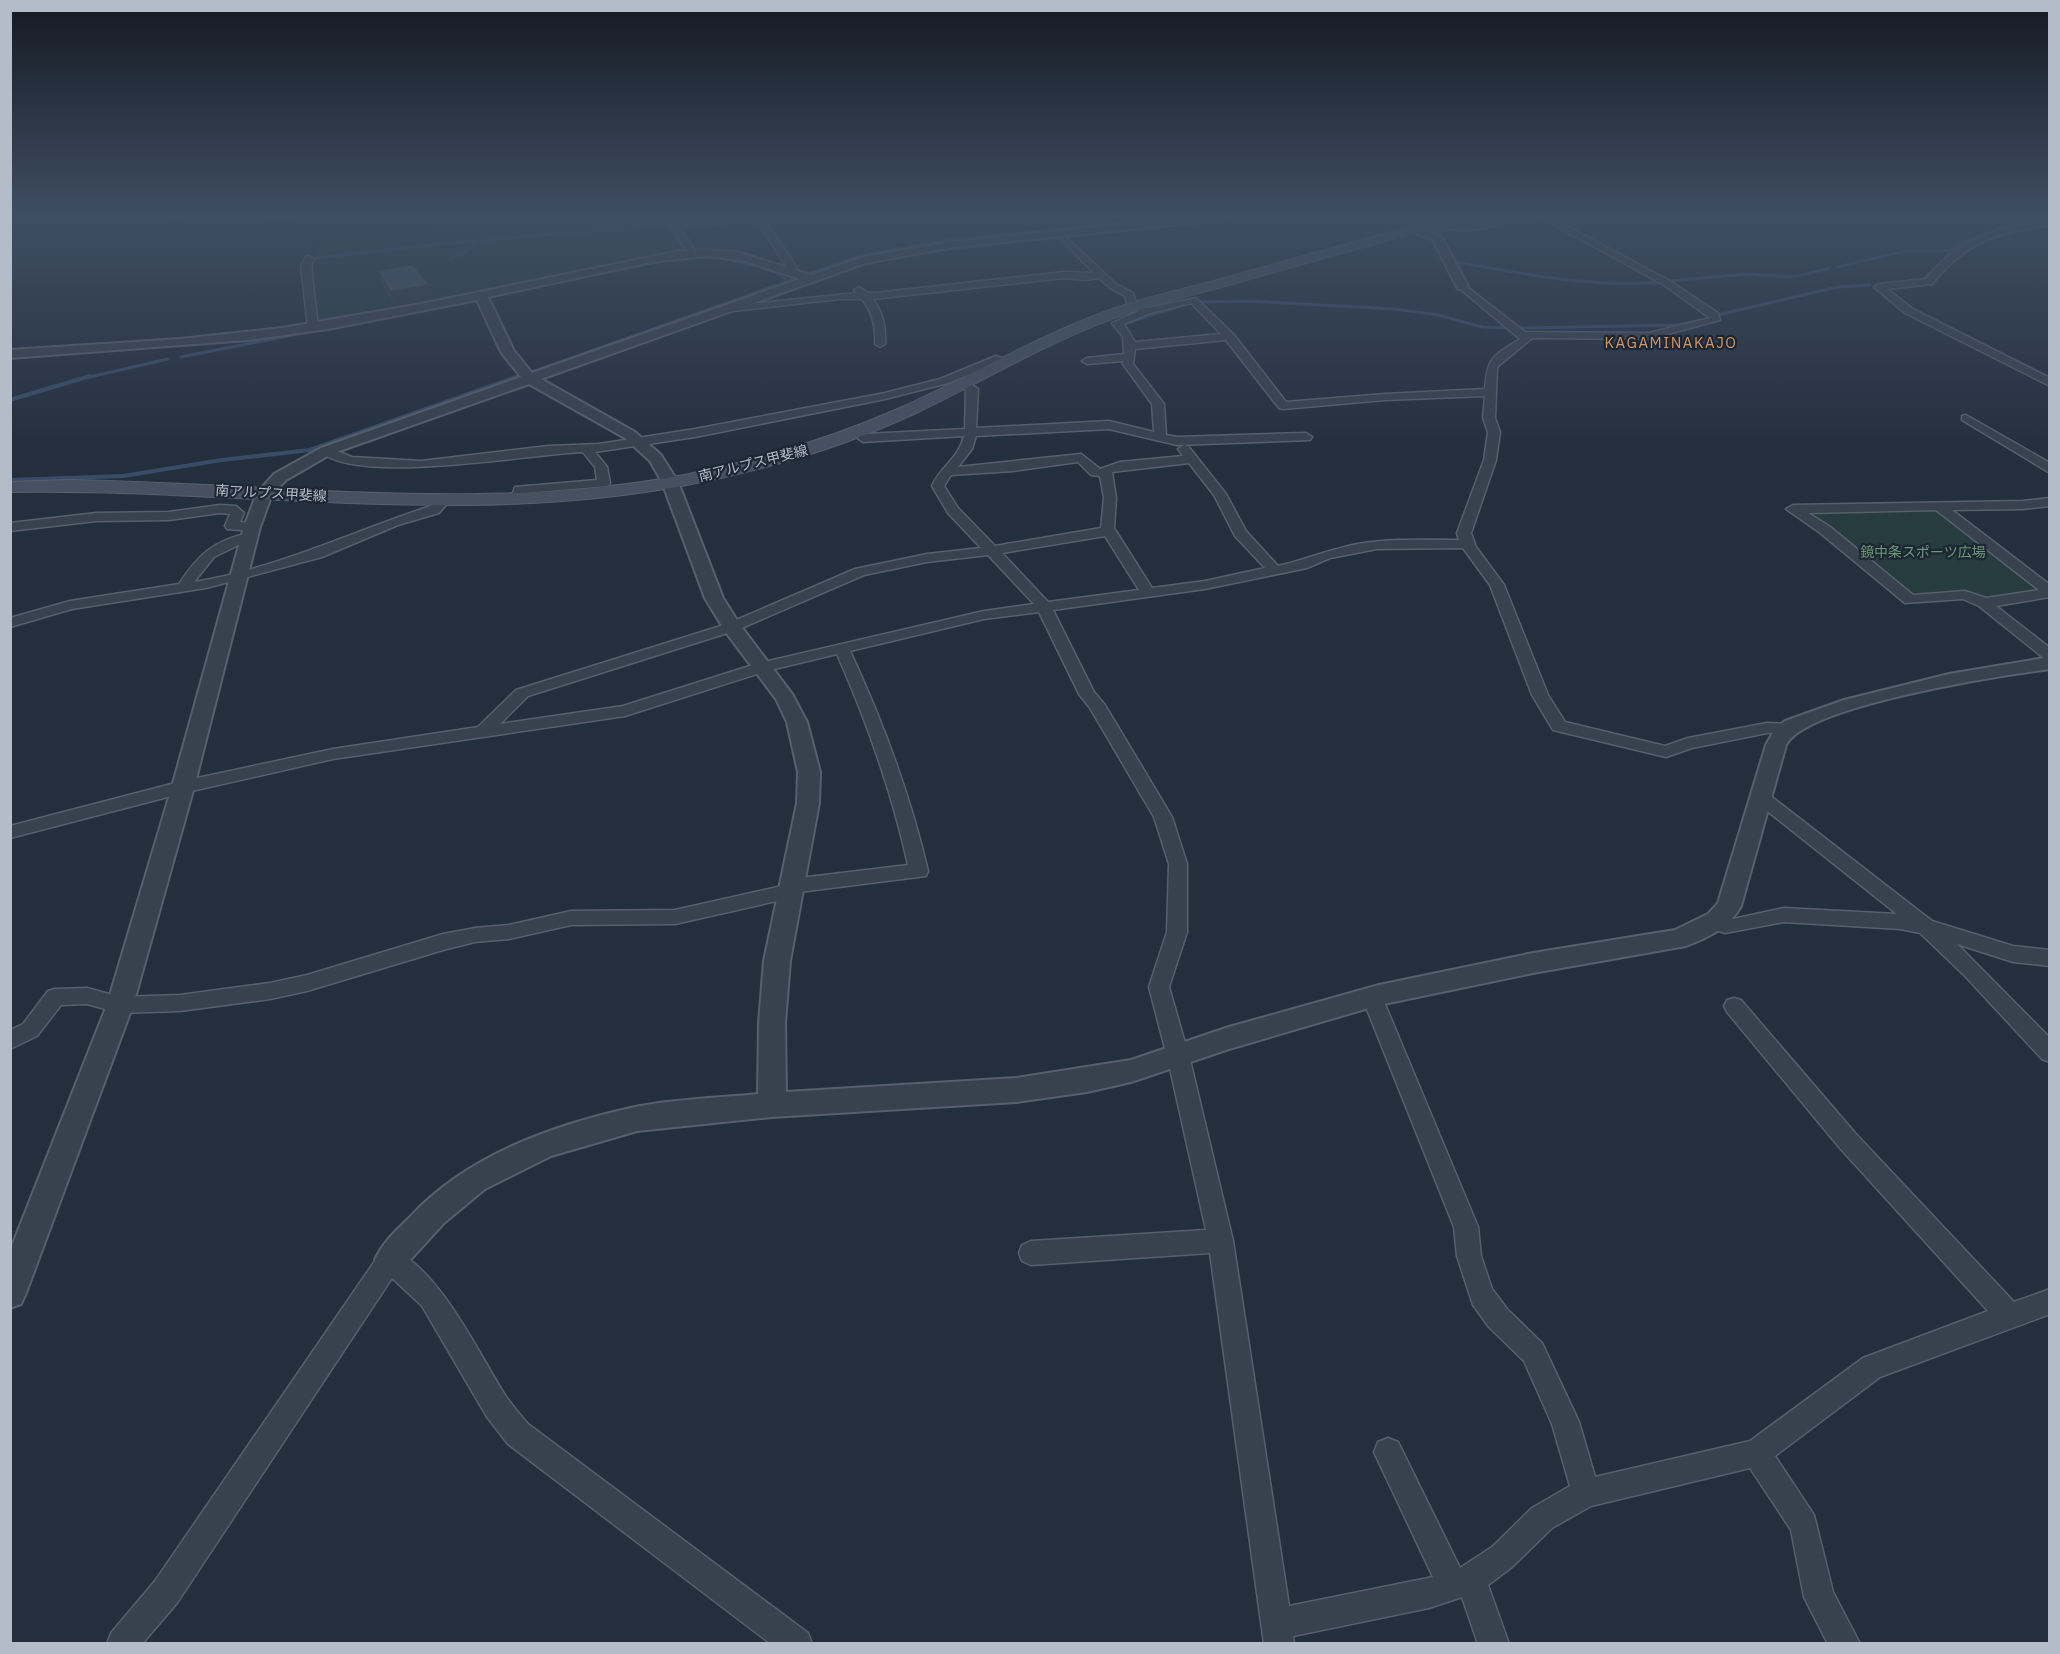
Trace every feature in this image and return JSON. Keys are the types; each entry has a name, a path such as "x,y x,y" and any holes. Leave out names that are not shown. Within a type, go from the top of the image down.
{"main road":[{"name":"南アルプス甲斐線","path":"10,487 127,485 444,500 578,495 670,482 753,465 855,432 1063,334 1187,294"}],"street":[{"path":"309,294 313,327"},
{"path":"10,354 218,339 313,327 479,294"},
{"path":"480,294 508,352 529,378 639,442 656,459 670,482 714,598 732,627 785,698 797,722 810,772 808,803 777,961 773,1002 772,1104"},
{"path":"10,1293 120,1005 183,787 250,532 265,493 280,477 326,451 767,294"},
{"path":"863,294 882,325 880,344"},
{"path":"724,309 840,296 866,297 891,294"},
{"path":"1128,294 1130,301 1143,308"},
{"path":"1472,294 1527,339 1501,356 1492,366 1488,418 1494,432 1490,460 1464,533 1466,544 1494,578 1516,627 1540,695 1559,726 1666,752 1688,743 1767,728 1788,728"},
{"path":"1523,335 1649,336 1715,320 1714,315 1685,294"},
{"path":"1887,294 1909,310 2049,383"},
{"path":"1160,437 1158,404 1128,364 1130,351 1128,334 1117,323 1143,308 1192,300 1230,337 1264,376 1283,406 1385,397 1490,392"},
{"path":"1087,362 1130,351 1230,337"},
{"path":"326,451 350,461 421,465 548,450 587,449 639,442 885,396 944,381 996,359 1006,362"},
{"path":"962,383 972,389 969,433 963,455 946,472 938,486 953,510 1043,606 1087,694 1097,705 1163,817 1178,864 1177,932 1159,987 1178,1056 1221,1241 1277,1634 1462,1582 1502,1557 1542,1518 1587,1492 1756,1453 1872,1367 2049,1301"},
{"path":"1966,418 2049,469"},
{"path":"855,432 863,438 1109,426 1177,441 1306,437"},
{"path":"1177,441 1220,494 1240,533 1274,570"},
{"path":"518,499 520,490 604,483 601,467 587,449"},
{"path":"946,472 1013,467 1081,458 1095,472 1105,473"},
{"path":"1105,473 1110,468 1120,466 1190,459"},
{"path":"1105,473 1110,498 1109,531 1148,593"},
{"path":"10,623 70,605 183,588 317,554 393,522 434,510 444,500"},
{"path":"2049,502 2023,505 1793,508 1824,529 1910,600 1965,595 1984,603 2049,656"},
{"path":"1938,506 2049,593"},
{"path":"10,527 96,517 169,516 231,509 237,513 232,526 250,532"},
{"path":"484,731 522,693 732,627 860,572 927,558 980,550 991,551 1109,531"},
{"path":"183,588 202,560 217,547 250,532"},
{"path":"10,832 183,787 333,754 484,731 558,723 625,711 761,667 984,615 1205,585 1307,564 1326,555 1377,545 1466,544"},
{"path":"1984,603 2049,593"},
{"path":"10,1040 30,1030 54,997 87,996 120,1005 180,1003 270,991 318,980 443,942 475,935 509,932 571,918 675,917 791,888 919,871 908,818 866,700 842,648"},
{"path":"122,1644 166,1592 390,1260 433,1213 475,1180 544,1144 637,1119 772,1104 1016,1090 1131,1071 1228,1038 1372,997 1533,963 1677,939 1718,921 1729,906 1776,745 1781,734 1788,728 1832,710 1908,687 1976,673 2049,663"},
{"path":"1762,798 1925,926 1972,970 2049,1053"},
{"path":"1718,921 1725,926 1733,926 1784,915 1900,922 1925,926 2003,951 2049,958"},
{"path":"1372,997 1466,1227 1469,1256 1482,1296 1498,1318 1533,1353 1565,1422 1587,1492"},
{"path":"1734,1006 1847,1140 2010,1316"},
{"path":"1031,1253 1221,1241"},
{"path":"390,1260 431,1297 497,1407 518,1434 797,1644"},
{"path":"1388,1452 1462,1582 1494,1644"},
{"path":"1756,1453 1803,1525 1819,1597 1845,1644"}],"green space":[{"path":"315,294 463,294 319,322"},
{"name":"鏡中条スポーツ広場","path":"1938,506 2049,592 1984,603 1964,595 1910,600 1800,508"}],"waterway":[{"path":"515,378 751,294"},
{"path":"1718,315 1806,294"},
{"path":"1200,302 1249,301 1395,309 1438,315 1482,327 1512,328"},
{"path":"1130,322 1186,304"},
{"path":"1522,328 1676,325 1703,320"},
{"path":"181,357 324,329"},
{"path":"85,378 168,359"},
{"path":"10,400 90,376"},
{"path":"10,480 123,476 222,460 310,450 519,376"}],"district":[{"name":"KAGAMINAKAJO","path":"1671,343"}]}
